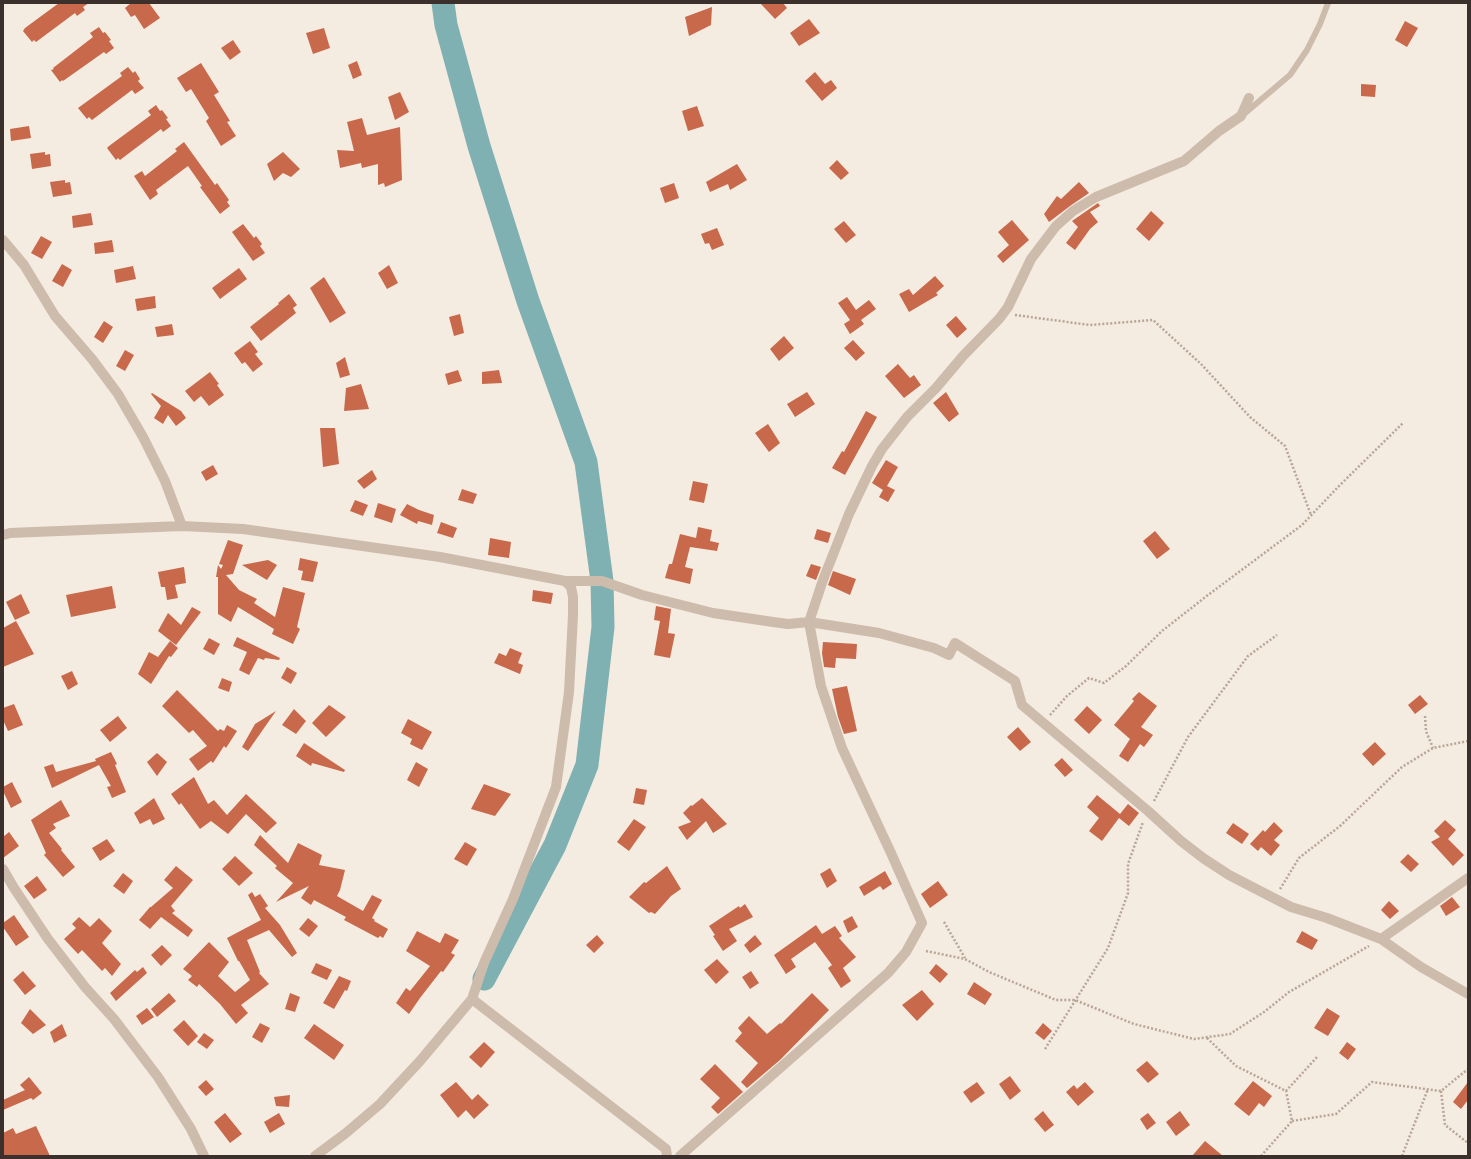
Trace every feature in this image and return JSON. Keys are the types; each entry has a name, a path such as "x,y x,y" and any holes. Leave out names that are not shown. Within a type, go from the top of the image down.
{"street":[{"path":"680,1156 888,973 906,952 922,923 842,748 821,686 809,622 823,580 862,484 882,449 907,416 936,388 1008,307 1031,259 1046,237 1073,211 1096,197 1184,161 1220,131 1241,116 1249,98"},
{"path":"3,240 24,265 55,316 92,359 118,394 143,437 165,481 182,526"},
{"path":"3,535 182,526 243,529 440,557 565,581 602,581 649,597 713,613 788,624 809,622 879,633 934,648 949,655 954,643 1015,681 1022,705 1148,811 1181,841 1203,858 1229,875 1291,907 1327,918 1381,939 1421,967 1468,994"},
{"path":"315,1156 346,1133 380,1104 420,1061 472,999 484,963 513,900 556,787 569,692 573,615 573,597 571,587 565,581"},
{"path":"3,869 48,939 85,987 114,1019 158,1077 191,1129 204,1156"},
{"path":"1381,939 1468,878"},
{"path":"472,999 666,1149 667,1156"}],"lane":[{"path":"1241,116 1290,75 1307,50 1320,24 1328,3"}],"path":[{"path":"1003,313 1090,325 1153,320 1201,364 1250,416 1285,446 1311,515"},
{"path":"1044,723 1067,696 1089,678 1104,684 1126,666 1162,631 1302,525 1403,422"},
{"path":"1045,1049 1108,948 1128,893 1128,864 1138,833 1148,811 1188,737 1248,656 1277,635"},
{"path":"1425,716 1426,731 1433,748"},
{"path":"1275,898 1300,858 1340,826 1402,767 1433,748 1468,740"},
{"path":"944,922 965,959"},
{"path":"926,951 965,959 989,972 1056,1000 1075,1000 1134,1024 1194,1039 1230,1034 1264,1012 1289,992 1381,939"},
{"path":"1206,1038 1236,1066 1286,1091"},
{"path":"1286,1091 1318,1056"},
{"path":"1261,1156 1292,1122 1336,1114 1372,1082 1441,1091 1468,1069"},
{"path":"1402,1156 1428,1089"},
{"path":"1286,1091 1292,1122"},
{"path":"1441,1091 1445,1125 1468,1143"}],"building":[{"path":"59,3 89,3 83,7 85,10 77,16 75,13 36,42 34,40 32,42 23,31 25,28"},
{"path":"131,3 149,3 160,18 144,29 135,15 131,17 125,8"},
{"path":"760,3 783,3 787,8 775,19"},
{"path":"712,7 711,25 689,36 685,17"},
{"path":"809,19 820,33 799,46 790,33"},
{"path":"1405,21 1418,28 1407,47 1395,40"},
{"path":"99,27 111,40 109,41 114,48 106,54 104,52 60,82 51,70 93,37 90,33"},
{"path":"324,28 330,48 313,54 306,33"},
{"path":"233,40 241,52 230,60 221,48"},
{"path":"357,61 362,75 353,79 348,65"},
{"path":"201,63 219,92 214,95 230,121 227,122 236,136 221,146 206,121 209,118 191,89 186,92 177,78"},
{"path":"128,67 133,73 135,71 140,79 138,81 144,88 135,94 132,90 92,120 89,117 87,119 78,108 122,76 120,73"},
{"path":"815,72 825,84 831,80 837,88 822,101 805,81"},
{"path":"1361,84 1376,85 1375,97 1361,96"},
{"path":"400,92 409,112 395,120 388,97"},
{"path":"156,105 168,118 166,119 171,126 163,132 161,129 120,160 118,158 116,160 107,148 151,115 148,111"},
{"path":"697,106 704,126 688,131 682,111"},
{"path":"362,118 367,135 400,127 402,180 385,187 384,183 378,185 378,164 362,168 361,163 340,168 337,150 354,151 347,122"},
{"path":"29,126 31,138 11,141 10,129"},
{"path":"184,142 215,185 217,183 229,200 227,202 230,206 220,214 200,187 202,186 188,166 156,190 158,194 150,200 134,176 142,171 145,176 177,151 175,149"},
{"path":"45,152 45,155 50,154 51,166 32,169 30,154"},
{"path":"283,152 300,169 291,177 283,173 274,181 267,164"},
{"path":"837,160 849,173 841,180 829,168"},
{"path":"737,164 747,180 730,190 728,184 710,192 706,182"},
{"path":"65,180 65,183 70,182 72,194 53,197 50,182"},
{"path":"1079,182 1089,193 1049,222 1044,214 1057,196 1061,199"},
{"path":"674,183 679,198 665,203 660,188"},
{"path":"1098,203 1100,206 1090,212 1098,222 1090,229 1075,250 1066,243 1078,227 1072,221"},
{"path":"1151,211 1164,223 1149,241 1136,229"},
{"path":"91,213 93,225 73,228 72,216"},
{"path":"1012,220 1029,240 1003,263 997,256 1009,245 998,232"},
{"path":"844,221 856,235 846,243 834,229"},
{"path":"243,224 254,238 256,236 262,244 260,246 265,253 253,261 232,232"},
{"path":"717,228 724,245 712,250 709,243 705,244 701,234"},
{"path":"41,236 52,242 42,259 31,253"},
{"path":"112,240 114,252 95,254 94,243"},
{"path":"62,264 72,270 63,287 52,281"},
{"path":"389,265 398,283 387,289 378,273"},
{"path":"133,266 136,279 116,283 114,270"},
{"path":"239,268 247,279 220,299 212,288"},
{"path":"935,276 944,286 936,293 938,295 909,312 899,294 909,289 913,295"},
{"path":"324,277 346,313 330,323 310,288"},
{"path":"289,294 297,305 293,308 296,313 261,341 250,327"},
{"path":"155,296 156,308 137,311 135,299"},
{"path":"847,297 856,310 869,300 876,309 861,320 864,324 850,334 844,324 850,320 838,303"},
{"path":"460,314 464,333 454,336 449,317"},
{"path":"956,316 967,329 957,338 946,325"},
{"path":"104,321 113,327 103,343 94,337"},
{"path":"172,324 174,335 157,337 155,327"},
{"path":"784,336 794,348 779,361 770,349"},
{"path":"853,340 865,353 856,361 844,348"},
{"path":"250,341 258,352 255,354 263,364 253,372 245,362 242,364 234,353"},
{"path":"125,350 134,355 125,371 116,366"},
{"path":"345,357 350,375 340,378 336,363"},
{"path":"898,364 910,378 914,375 921,385 904,398 885,376"},
{"path":"458,370 462,381 448,385 445,374"},
{"path":"499,370 502,383 482,384 482,372"},
{"path":"210,372 219,384 217,385 224,395 209,406 201,396 194,402 185,391"},
{"path":"361,384 369,409 344,411 346,388"},
{"path":"807,392 815,404 795,417 787,404"},
{"path":"946,392 959,414 949,422 933,403"},
{"path":"152,393 181,411 186,418 176,426 168,415 163,424 154,418 161,406 151,394"},
{"path":"866,411 877,417 845,475 832,468 842,451 844,452"},
{"path":"768,424 780,443 769,452 755,433"},
{"path":"320,428 335,428 339,464 323,467"},
{"path":"886,460 898,467 887,486 895,490 888,502 879,497 883,490 872,483"},
{"path":"213,465 218,474 206,481 201,472"},
{"path":"372,470 377,479 364,489 357,481"},
{"path":"693,481 708,484 704,503 689,500"},
{"path":"462,489 477,494 473,504 458,500"},
{"path":"355,500 368,505 363,516 350,511"},
{"path":"378,503 396,509 392,523 374,517"},
{"path":"407,504 434,515 432,525 418,521 417,524 400,515"},
{"path":"441,522 457,528 453,538 437,533"},
{"path":"698,527 712,530 710,541 719,543 717,551 690,547 685,567 693,569 690,584 665,578 669,564 672,564 680,534 696,538"},
{"path":"817,529 831,533 828,543 814,539"},
{"path":"1155,531 1170,549 1157,559 1143,541"},
{"path":"490,538 511,542 509,558 488,555"},
{"path":"228,540 243,545 233,574 226,575 239,590 257,599 254,603 275,617 283,587 305,593 297,627 300,629 293,644 272,634 274,629 238,607 231,622 218,614 218,577 216,577 218,565 221,569 223,565 219,564"},
{"path":"300,558 318,562 313,582 301,580 303,571 298,570"},
{"path":"268,560 277,565 267,580 242,565"},
{"path":"811,564 821,567 816,580 806,576"},
{"path":"184,567 186,583 175,585 178,598 167,600 165,587 161,587 158,572"},
{"path":"833,571 856,579 850,595 828,585"},
{"path":"112,586 116,608 71,617 66,595"},
{"path":"533,590 553,593 551,604 532,601"},
{"path":"21,594 30,613 15,620 6,602"},
{"path":"656,606 671,609 668,633 675,634 670,658 654,655 660,621 654,620"},
{"path":"192,607 201,612 176,645 158,631 168,613 181,625"},
{"path":"16,621 34,654 3,667 3,628"},
{"path":"237,637 280,658 279,660 265,658 264,660 258,658 249,675 239,670 247,652 233,646"},
{"path":"209,638 220,644 214,655 203,649"},
{"path":"170,641 178,648 171,657 169,656 151,684 138,674 149,652 158,657"},
{"path":"823,642 857,644 856,659 836,658 835,668 824,667 822,653"},
{"path":"510,648 522,653 518,663 523,665 520,674 494,663 499,653 506,656"},
{"path":"287,667 297,673 291,684 281,678"},
{"path":"72,671 78,684 68,690 61,676"},
{"path":"222,678 232,682 229,692 218,688"},
{"path":"847,686 857,731 844,734 838,717 832,689"},
{"path":"177,690 218,731 220,729 224,731 227,725 237,731 226,748 224,746 213,763 211,761 198,771 189,759 207,746 193,730 189,733 162,706"},
{"path":"1139,692 1157,706 1141,727 1153,735 1144,747 1140,744 1128,762 1119,756 1130,739 1114,725 1134,701 1132,699"},
{"path":"1420,695 1428,704 1415,714 1408,705"},
{"path":"14,704 23,725 8,731 3,720 3,708"},
{"path":"329,705 346,717 326,737 312,723"},
{"path":"1087,706 1102,720 1089,734 1074,720"},
{"path":"294,709 306,721 296,734 282,725"},
{"path":"276,711 248,751 242,747 255,724"},
{"path":"118,716 127,728 110,742 100,730"},
{"path":"408,719 432,732 422,750 410,744 412,739 401,733"},
{"path":"1018,727 1031,742 1020,751 1007,737"},
{"path":"1375,742 1386,754 1373,766 1362,754"},
{"path":"304,743 345,770 344,772 312,763 311,766 296,756"},
{"path":"111,752 117,764 115,765 126,792 112,798 107,787 111,786 99,765 52,788 44,767 53,764 56,772 96,761 95,759"},
{"path":"157,753 167,762 157,776 147,762"},
{"path":"1062,758 1073,770 1065,777 1054,765"},
{"path":"416,762 428,769 419,787 407,780"},
{"path":"194,777 208,804 214,800 227,815 246,794 277,823 266,833 246,814 228,834 211,821 200,829 181,803 179,805 171,794"},
{"path":"12,782 22,802 11,808 3,791 3,787"},
{"path":"484,784 511,794 495,816 471,809"},
{"path":"636,788 647,790 644,805 633,803"},
{"path":"1097,795 1120,814 1128,804 1139,813 1129,826 1119,818 1102,841 1089,831 1099,818 1087,807"},
{"path":"154,798 165,819 153,825 150,819 140,824 134,813"},
{"path":"702,798 727,824 713,833 706,821 687,840 678,827 691,822 683,813 691,805 692,806"},
{"path":"61,800 70,816 53,824 56,828 49,833 75,867 63,877 44,855 46,853 31,820"},
{"path":"634,819 646,827 629,851 617,842"},
{"path":"1445,820 1456,830 1448,839 1464,855 1453,866 1431,842 1440,837 1434,831"},
{"path":"1274,822 1283,831 1274,840 1280,845 1271,856 1261,847 1258,851 1250,844 1263,830 1265,832"},
{"path":"1233,823 1249,834 1242,844 1226,833"},
{"path":"9,832 19,846 3,858 3,837"},
{"path":"260,835 288,863 298,843 322,855 319,865 345,870 337,896 363,911 372,895 382,900 372,918 375,920 374,921 388,929 383,938 380,936 378,938 344,920 346,917 314,900 311,905 301,898 309,886 276,902 293,883 275,868 277,866 254,845"},
{"path":"107,839 115,851 100,861 92,848"},
{"path":"465,842 477,849 467,866 454,859"},
{"path":"1408,854 1419,864 1411,872 1400,862"},
{"path":"235,856 253,873 239,886 222,869"},
{"path":"176,866 193,880 171,906 175,911 172,913 193,930 188,937 161,917 150,929 139,920 150,907 173,888 164,880"},
{"path":"667,866 681,889 671,896 655,914 651,912 649,913 629,897 644,882 646,883"},
{"path":"830,868 837,881 827,888 820,874"},
{"path":"885,871 892,884 883,890 880,886 864,896 859,887"},
{"path":"123,873 133,881 124,894 113,886"},
{"path":"37,876 47,890 34,899 24,886"},
{"path":"938,881 948,895 930,908 921,894"},
{"path":"252,892 255,897 260,894 268,906 265,908 280,925 297,953 292,957 269,930 247,940 260,972 259,973 269,984 241,1005 248,1013 236,1024 220,1004 199,984 197,987 188,980 192,976 183,969 209,942 229,962 218,976 235,992 250,980 238,961 227,938 261,920 248,895"},
{"path":"1452,897 1460,907 1446,916 1440,906"},
{"path":"1389,901 1399,911 1390,919 1381,910"},
{"path":"745,904 753,917 729,929 737,941 723,951 713,936 715,935 709,926 739,906 740,908"},
{"path":"14,915 29,937 16,946 3,927 3,923"},
{"path":"852,916 858,927 848,933 843,921"},
{"path":"79,917 90,927 99,918 112,931 102,943 121,964 112,976 105,968 102,971 82,950 78,954 64,939 76,928 72,924"},
{"path":"308,918 318,926 309,937 299,929"},
{"path":"816,925 822,934 835,926 842,936 839,938 856,957 843,968 851,981 841,988 828,968 832,965 815,942 791,959 796,967 786,974 774,955"},
{"path":"417,931 440,943 445,933 459,940 451,953 455,955 443,972 441,971 409,1014 396,1003 406,988 410,991 430,966 406,951"},
{"path":"1302,931 1318,940 1312,950 1296,942"},
{"path":"597,935 604,943 594,953 586,945"},
{"path":"755,935 762,944 750,953 744,945"},
{"path":"162,945 172,955 161,966 151,955"},
{"path":"717,959 729,972 716,984 704,970"},
{"path":"316,963 332,970 327,980 311,973"},
{"path":"936,964 948,974 940,983 929,973"},
{"path":"143,967 147,973 116,1001 110,993 135,970 137,972"},
{"path":"23,971 36,986 25,995 13,980"},
{"path":"751,971 759,983 750,989 742,977"},
{"path":"339,976 351,981 347,991 345,990 334,1009 323,1003"},
{"path":"974,982 992,994 985,1005 967,994"},
{"path":"922,990 934,1004 917,1021 902,1005"},
{"path":"169,993 176,1001 157,1017 151,1009"},
{"path":"290,993 300,997 295,1012 285,1009"},
{"path":"812,993 829,1010 780,1060 747,1088 741,1082 758,1063 735,1041 742,1033 738,1028 749,1016 767,1034 780,1023 781,1024"},
{"path":"147,1008 154,1017 142,1025 136,1016"},
{"path":"1327,1008 1340,1016 1328,1036 1314,1028"},
{"path":"30,1009 46,1025 33,1034 21,1023"},
{"path":"184,1020 198,1036 188,1046 173,1030"},
{"path":"260,1023 270,1028 262,1043 252,1037"},
{"path":"1043,1023 1052,1031 1044,1040 1035,1033"},
{"path":"62,1024 67,1036 54,1043 50,1032"},
{"path":"314,1024 344,1045 334,1060 304,1038"},
{"path":"204,1033 214,1040 207,1049 197,1042"},
{"path":"484,1042 495,1052 481,1068 469,1057"},
{"path":"1347,1042 1356,1049 1348,1060 1339,1053"},
{"path":"1147,1061 1159,1074 1148,1083 1136,1070"},
{"path":"715,1064 743,1092 718,1114 711,1107 720,1098 700,1079"},
{"path":"1010,1076 1021,1091 1010,1100 999,1084"},
{"path":"29,1077 42,1093 33,1100 31,1098 3,1110 3,1100 25,1090 20,1085"},
{"path":"206,1080 214,1089 206,1096 198,1087"},
{"path":"1253,1081 1272,1096 1264,1107 1259,1103 1249,1116 1234,1104"},
{"path":"456,1082 472,1100 478,1094 489,1105 474,1119 466,1110 458,1118 440,1095"},
{"path":"977,1082 985,1093 971,1103 963,1092"},
{"path":"1085,1082 1094,1092 1078,1106 1066,1092 1074,1085 1077,1089"},
{"path":"1468,1082 1468,1100 1461,1109 1453,1102"},
{"path":"290,1095 289,1107 276,1106 274,1097"},
{"path":"1043,1111 1054,1125 1045,1132 1034,1119"},
{"path":"1180,1111 1190,1125 1176,1136 1166,1122"},
{"path":"225,1113 242,1134 230,1143 214,1122"},
{"path":"279,1113 285,1124 270,1133 264,1122"},
{"path":"1148,1113 1156,1123 1147,1130 1140,1119"},
{"path":"36,1126 50,1156 3,1156 3,1133 13,1128 16,1134"},
{"path":"1205,1141 1223,1156 1192,1156"}],"waterway":[{"path":"443,3 446,25 479,146 528,301 586,462 602,581 603,627 587,765 555,845 484,979"}]}
